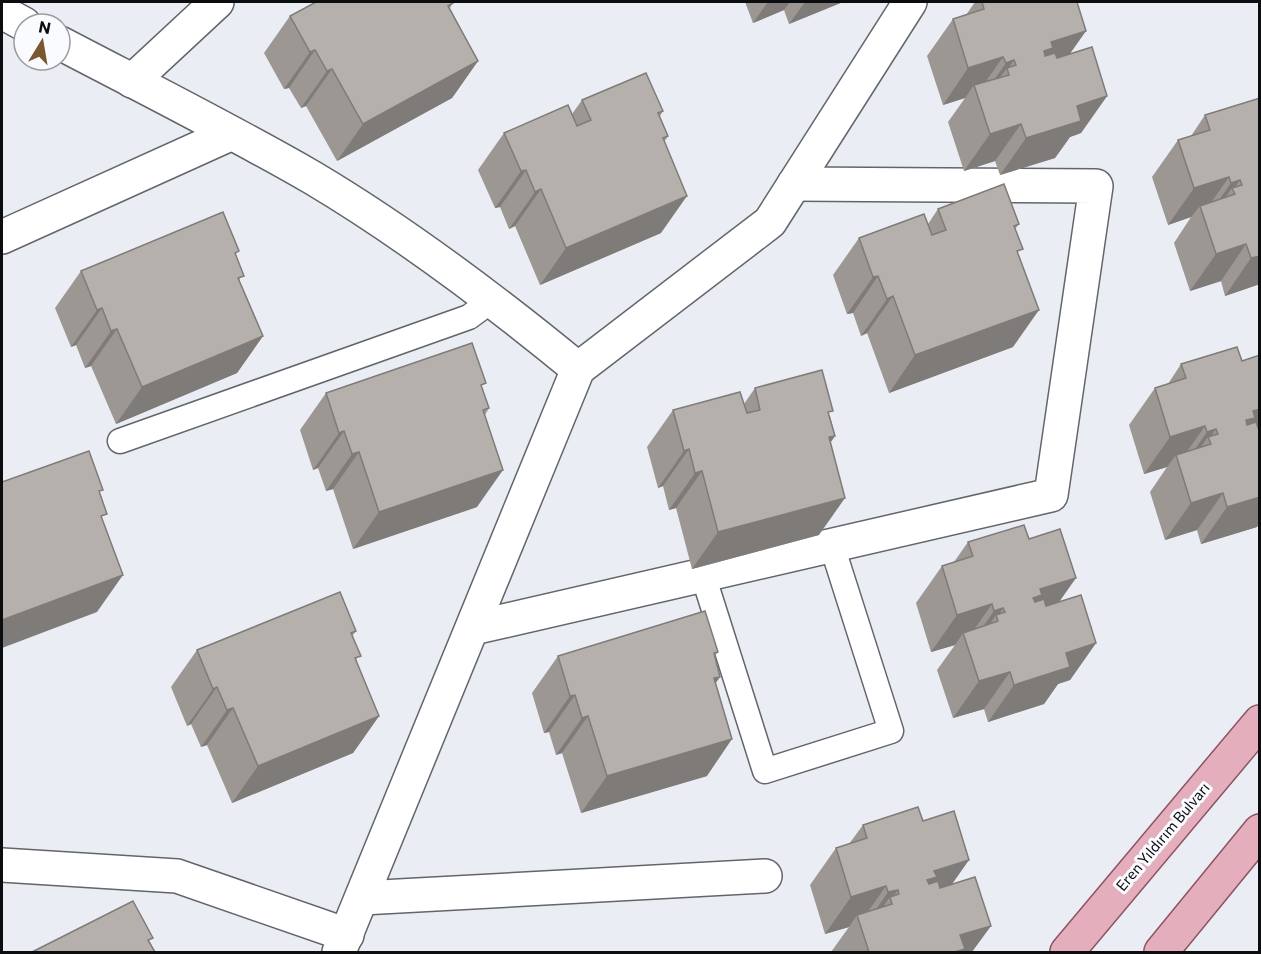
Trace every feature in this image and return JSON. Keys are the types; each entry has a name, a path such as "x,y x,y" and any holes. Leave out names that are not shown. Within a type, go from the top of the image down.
{"main road":[{"name":"Eren Yıldırım Bulvarı","path":"1066,952 1260,722"},
{"path":"1161,952 1260,831"}],"street":[{"path":"132,81 217,2"},
{"path":"2,865 177,876 343,944 578,369 770,222 910,2"},
{"path":"72,49 312,178 381,221 492,300 578,369"},
{"path":"2,237 230,134"},
{"path":"473,628 1051,495 1096,186 794,184"},
{"path":"362,898 765,876"}],"lane":[{"path":"120,441 469,317 492,300"},
{"path":"703,575 765,771 891,731 832,546"}],"building":[{"path":"316,2 453,2 448,6 478,61 363,124 332,69 327,71 315,50 310,52 290,16"},
{"path":"982,2 1077,2 1086,31 1051,42 1053,48 1044,51 1045,56 1055,53 1057,58 1092,47 1107,96 1077,106 1081,121 1026,138 1021,124 990,134 974,85 1009,75 1007,68 1016,65 1014,60 1006,63 1003,57 968,68 953,19 984,9"},
{"path":"646,73 663,111 658,113 668,136 663,138 687,196 566,248 541,189 535,192 526,170 521,171 504,133 568,105 577,126 591,120 582,100"},
{"path":"1260,98 1260,256 1251,258 1246,244 1216,254 1200,206 1235,194 1232,188 1242,185 1240,180 1231,183 1229,177 1194,188 1178,140 1210,130 1205,115"},
{"path":"1004,184 1019,224 1014,226 1023,249 1017,251 1039,310 915,355 893,296 887,299 878,276 873,277 859,238 924,214 932,235 946,230 938,209"},
{"path":"223,212 239,251 235,253 244,276 238,278 263,336 142,387 117,329 111,331 102,308 97,310 81,271"},
{"path":"472,343 486,383 481,385 489,408 483,410 503,470 379,512 359,452 352,454 344,431 339,433 326,393"},
{"path":"1237,347 1242,361 1260,355 1260,409 1253,411 1255,418 1246,420 1247,425 1256,422 1258,428 1260,427 1260,497 1227,507 1223,493 1191,503 1176,455 1211,444 1208,437 1218,434 1216,429 1207,432 1205,426 1170,437 1155,388 1186,378 1181,364"},
{"path":"822,370 833,411 828,412 835,436 829,437 845,498 718,532 702,471 695,473 689,449 684,451 673,410 740,392 747,413 760,410 755,388"},
{"path":"89,451 103,490 99,491 107,514 101,516 123,575 2,620 2,482"},
{"path":"1024,525 1029,539 1060,529 1076,578 1040,589 1042,595 1033,598 1035,602 1044,599 1046,606 1081,595 1096,643 1066,653 1070,667 1014,685 1010,672 979,681 963,633 998,621 996,615 1005,612 1003,608 994,611 992,604 957,615 942,566 973,556 968,542"},
{"path":"340,592 356,631 351,633 361,656 355,658 379,716 258,766 233,708 227,710 217,687 213,689 197,650"},
{"path":"705,611 718,652 714,653 720,677 714,678 732,739 607,776 588,716 582,718 575,695 570,696 558,656"},
{"path":"918,807 923,821 954,811 969,860 934,871 937,877 927,880 929,884 938,881 940,888 975,877 991,926 960,935 965,949 955,952 869,952 857,915 892,904 890,897 899,894 898,890 888,892 886,886 851,897 836,848 867,838 863,825"},
{"path":"133,901 153,938 148,940 155,952 32,952"}]}
